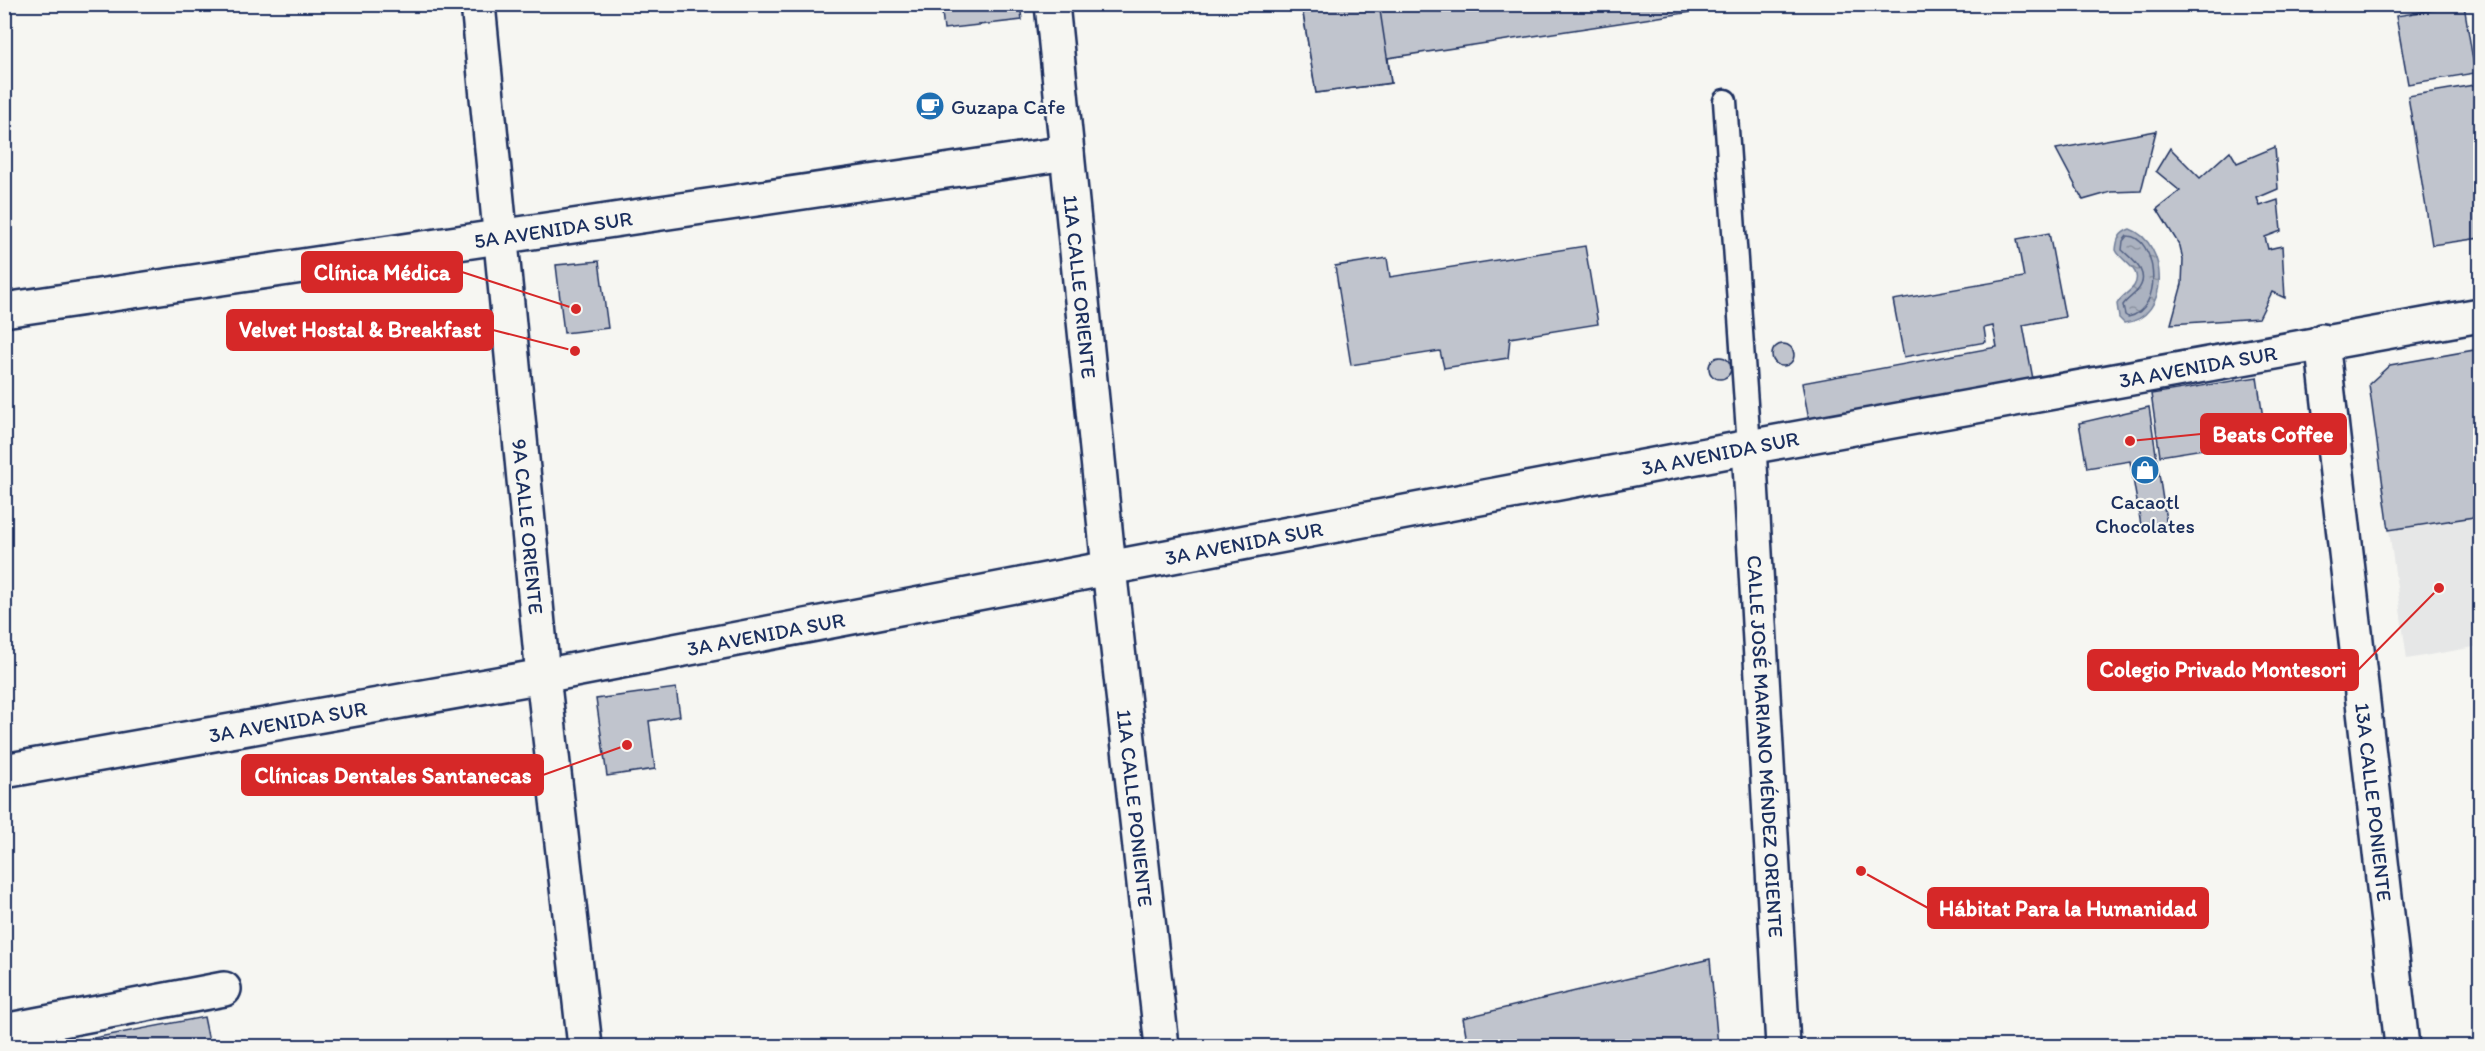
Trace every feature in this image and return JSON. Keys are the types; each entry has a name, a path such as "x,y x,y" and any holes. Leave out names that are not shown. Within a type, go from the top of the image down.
{"street":[{"name":"9A CALLE ORIENTE","path":"478,4 543,676 585,1047"},
{"name":"11A CALLE ORIENTE","path":"1052,4 1109,568"},
{"name":"5A AVENIDA SUR","path":"4,310 499,235 1067,153"},
{"name":"3A AVENIDA SUR","path":"4,771 543,676 1749,447 2322,341 2481,315"},
{"name":"13A CALLE PONIENTE","path":"2322,341 2402,1047"},
{"name":"CALLE JOSÉ MARIANO MÉNDEZ ORIENTE","path":"1749,447 1784,1047"},
{"name":"11A CALLE PONIENTE","path":"1109,568 1162,1047"},
{"path":"4,1031 224,989"}],"lane":[{"path":"1725,101 1749,447"}],"shaded area":[{"path":"2480,516 2480,646 2407,659 2389,530"}],"water":[{"path":"2130,229 2143,237 2152,249 2158,264 2159,280 2157,295 2150,309 2139,318 2124,323 2119,318 2117,304 2134,286 2136,275 2116,250 2119,237"}],"building":[{"path":"941,4 1020,4 1022,20 944,29"},
{"path":"1320,4 1744,4 1388,58 1391,83 1316,93 1302,7"},
{"path":"1320,4 1379,4 1391,83 1316,93 1302,7"},
{"path":"2464,5 2475,73 2408,84 2396,16"},
{"path":"2480,84 2480,238 2432,245 2408,96"},
{"path":"2156,131 2141,191 2111,192 2083,200 2056,149"},
{"path":"2275,147 2278,189 2257,198 2260,206 2278,200 2281,231 2265,237 2268,249 2282,246 2285,298 2272,292 2259,318 2171,324 2182,284 2183,260 2180,246 2157,209 2180,191 2156,171 2170,148 2200,178 2230,151 2237,163"},
{"path":"2049,233 2065,317 2023,325 2033,379 1809,420 1802,383 1997,347 1993,326 1984,328 1986,342 1904,357 1893,300 2024,277 2017,239"},
{"path":"1585,246 1598,324 1510,338 1508,358 1444,368 1440,351 1351,365 1335,266 1387,258 1390,277"},
{"path":"599,261 608,328 564,333 556,265"},
{"path":"1783,344 1791,347 1794,355 1791,363 1783,366 1775,363 1772,355 1775,347"},
{"path":"2480,349 2480,516 2389,530 2369,384 2390,365"},
{"path":"1720,357 1728,360 1731,368 1728,376 1720,379 1712,376 1709,368 1712,360"},
{"path":"2257,377 2266,439 2160,456 2151,394"},
{"path":"2149,407 2167,527 2142,531 2130,461 2087,468 2079,423"},
{"path":"676,688 680,716 649,721 655,769 607,776 596,699"},
{"path":"1710,959 1718,1046 1468,1046 1463,1018"},
{"path":"204,1017 210,1046 90,1046 88,1039"}],"place":[{"name":"Guzapa Cafe","path":"930,106"},
{"name":"Clínica Médica","path":"576,309"},
{"name":"Velvet Hostal & Breakfast","path":"575,351"},
{"name":"Beats Coffee","path":"2130,441"},
{"name":"Cacaotl Chocolates","path":"2145,470"},
{"name":"Colegio Privado Montesori","path":"2439,588"},
{"name":"Clínicas Dentales Santanecas","path":"627,745"},
{"name":"Hábitat Para la Humanidad","path":"1861,871"}]}
